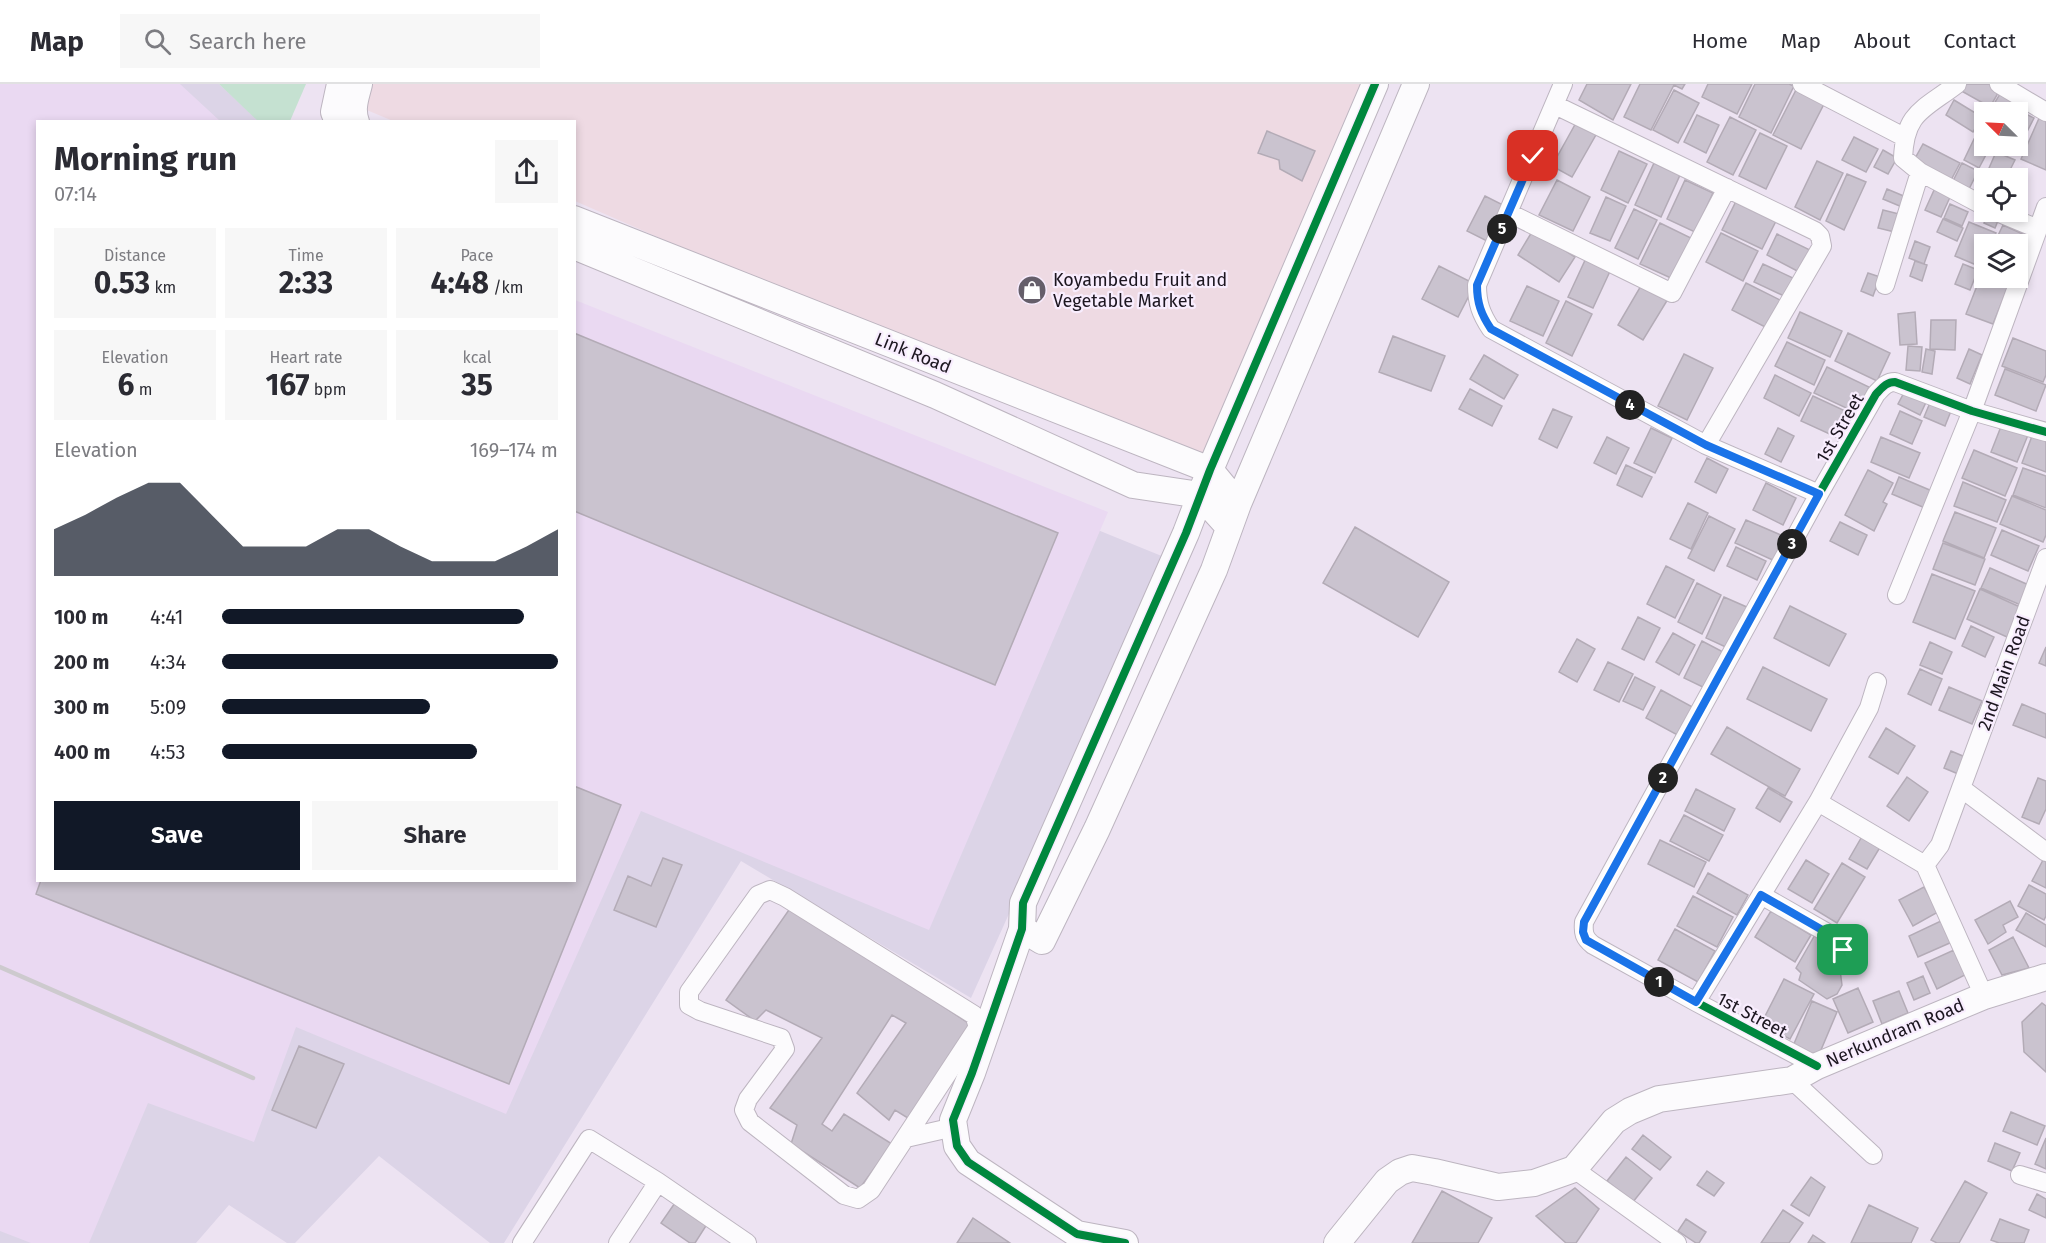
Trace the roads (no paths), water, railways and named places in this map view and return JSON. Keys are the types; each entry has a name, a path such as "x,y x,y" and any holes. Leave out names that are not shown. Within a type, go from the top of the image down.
{"street":[{"path":"337,120 334,112 340,84"},
{"path":"356,120 353,105 359,84"},
{"path":"1125,1243 1073,1238 968,1162 957,1146 952,1120 963,1069 978,1027 974,1015 785,897 770,890 758,895 689,992 689,1005 700,1011 781,1038 785,1049 748,1099 744,1110 750,1122 844,1195 858,1199 871,1190 906,1138 963,1069 1022,929 1023,903 1186,533 1210,470 1375,84"},
{"path":"1022,929 1042,941 1097,829 1214,570 1234,516 1416,84"},
{"path":"1563,84 1477,285 1477,298 1481,313 1491,329 1706,445 1819,494"},
{"path":"1802,84 1904,138"},
{"path":"1956,84 1912,118 1904,138 1903,158 1920,172 1974,201"},
{"path":"2000,84 2046,112"},
{"path":"1555,105 1815,231 1820,236 1822,246 1706,445"},
{"path":"1885,285 1920,172"},
{"path":"1509,213 1672,293 1727,188"},
{"path":"1897,595 1971,411 2046,207"},
{"name":"Link Road","path":"576,220 1210,470 1234,516"},
{"path":"2021,222 2038,229"},
{"path":"576,247 935,395 1133,485 1200,495 1234,516"},
{"name":"1st Street","path":"1816,1066 1593,945 1586,940 1583,932 1584,922 1876,394 1890,382 1895,382 1971,411"},
{"path":"1971,411 2046,432"},
{"name":"2nd Main Road","path":"1925,865 1940,845 2046,558"},
{"path":"1696,1002 1818,802 1869,708 1877,682"},
{"path":"1961,788 2046,852"},
{"path":"1818,802 1925,865 1984,996"},
{"path":"1761,895 1831,935 1838,940 1843,950"},
{"name":"Nerkundram Road","path":"1574,1169 1614,1121 1659,1099 1792,1080 1816,1066 1984,996 2046,977"},
{"path":"1792,1080 1873,1155"},
{"path":"906,1138 954,1127"},
{"path":"522,1243 589,1139 658,1182 747,1243"},
{"path":"1336,1243 1386,1181 1412,1168 1498,1188 1534,1183 1574,1169 1677,1243"},
{"path":"2020,1175 2046,1183"},
{"path":"618,1243 658,1182"}],"railway":[{"path":"0,967 253,1078"}],"place":[{"name":"Koyambedu Fruit and Vegetable Market","path":"1032,290"}]}
